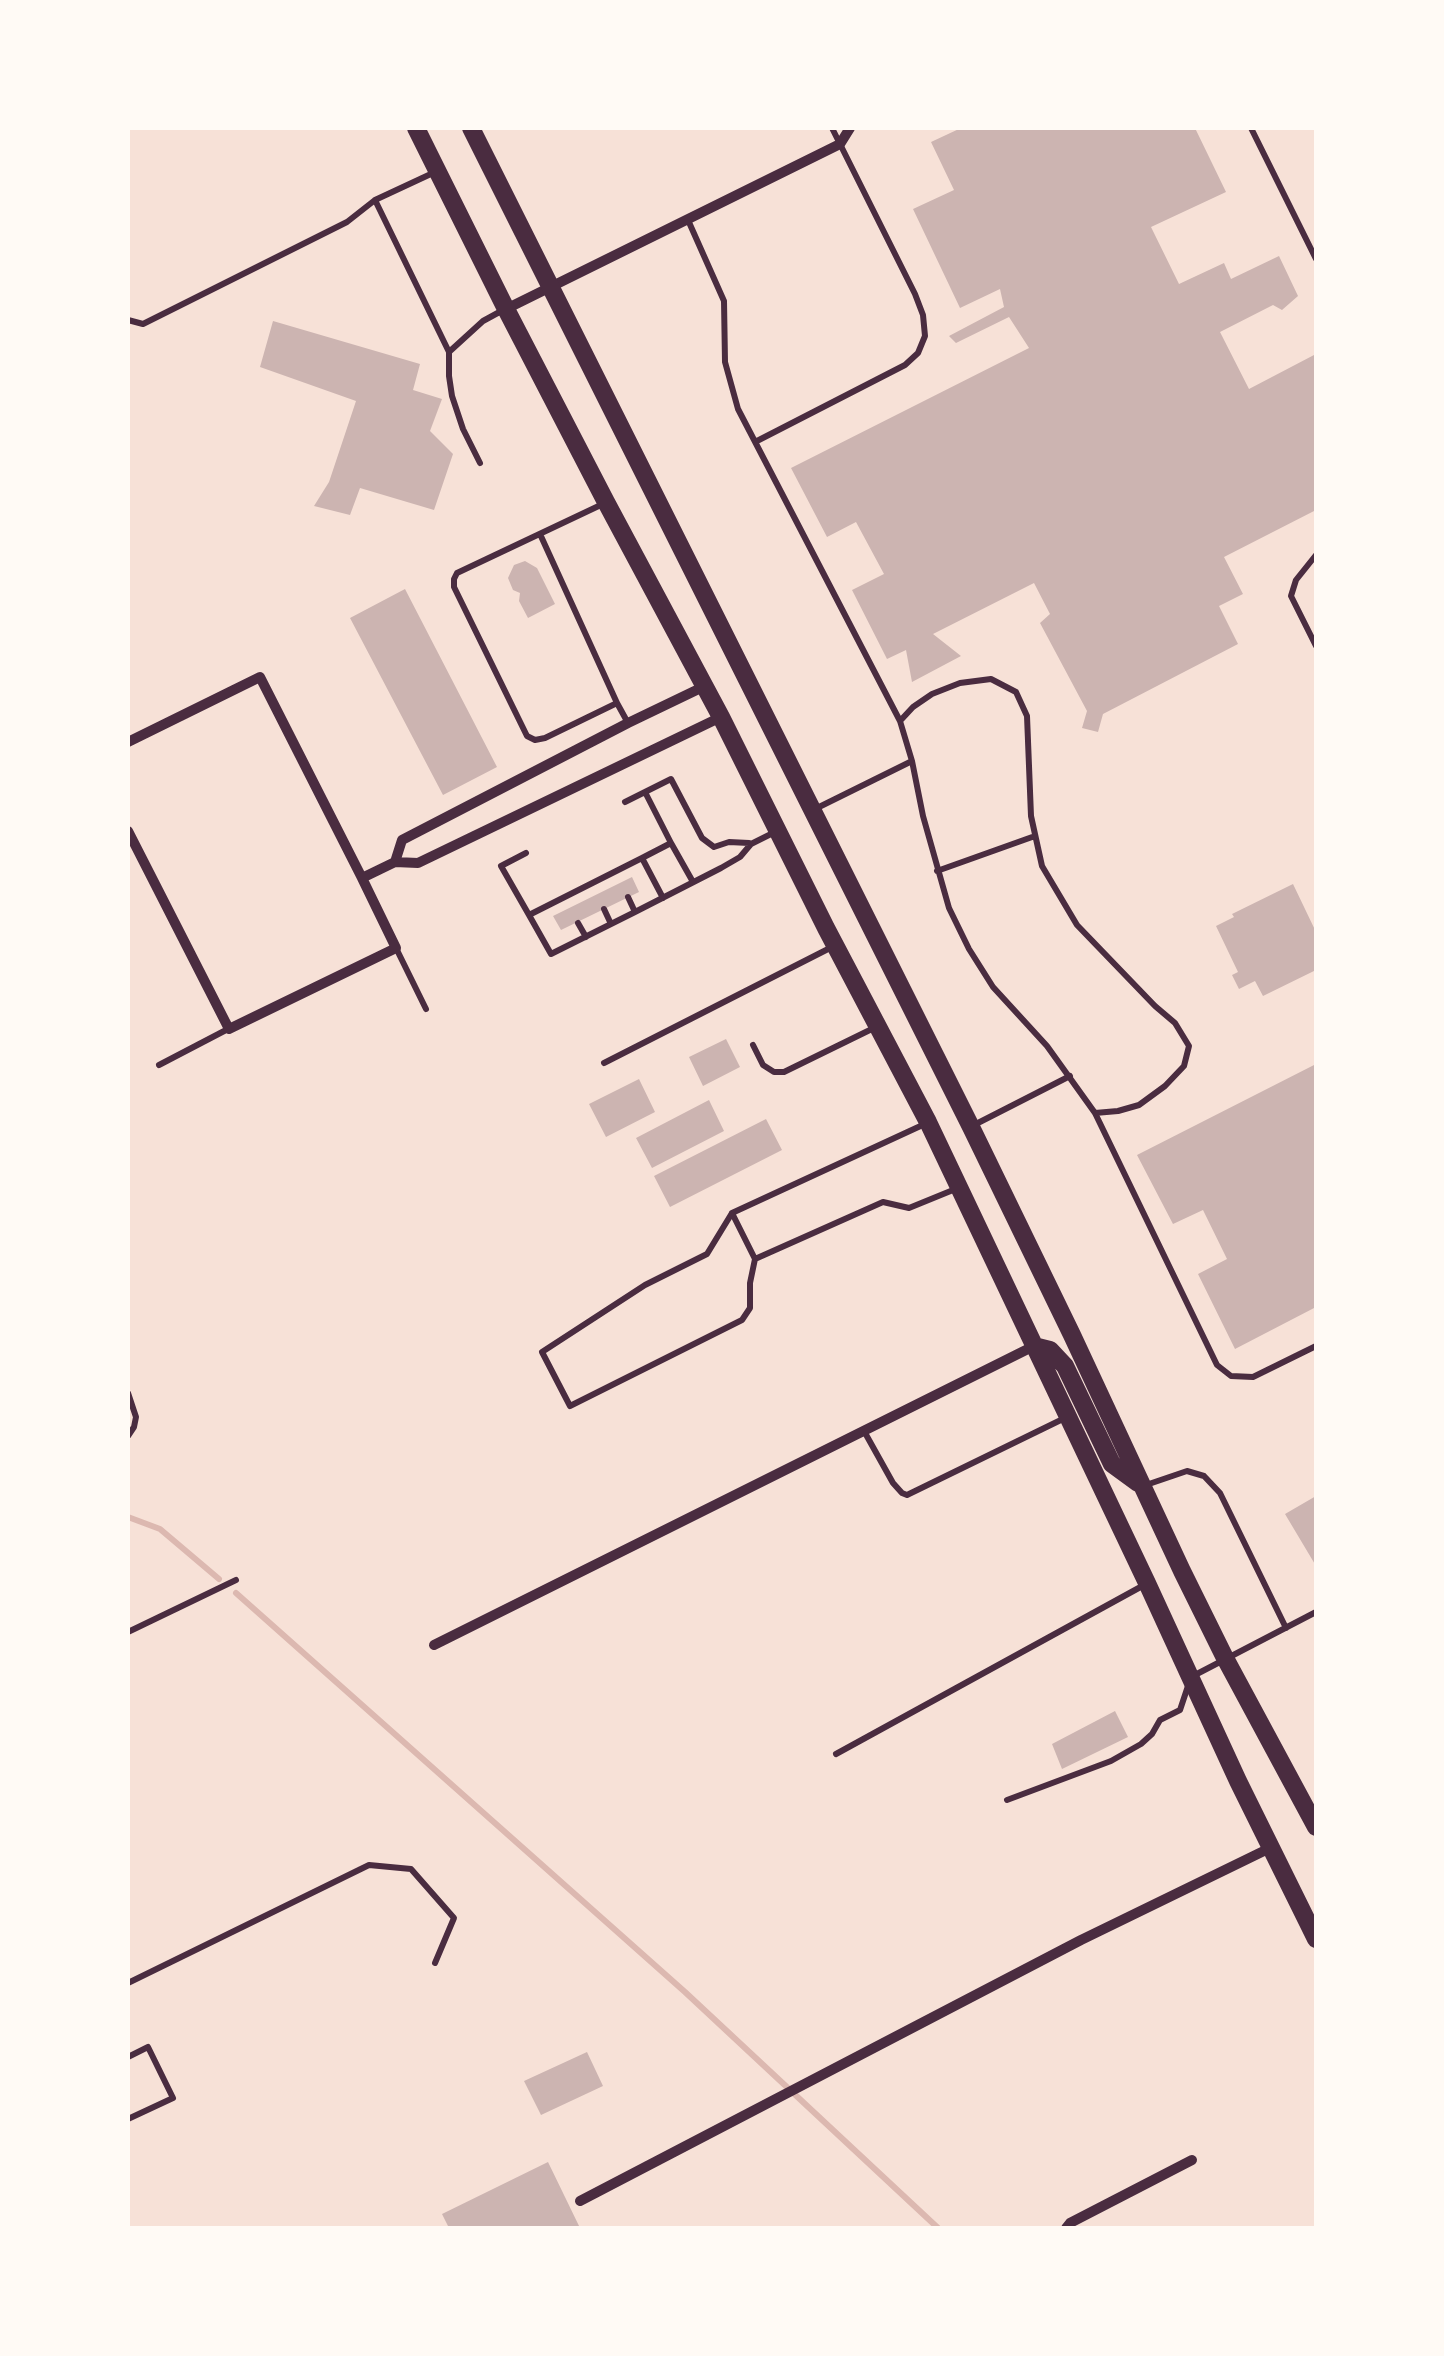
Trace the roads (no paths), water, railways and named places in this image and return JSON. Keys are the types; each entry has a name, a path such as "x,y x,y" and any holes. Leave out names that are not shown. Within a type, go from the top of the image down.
{"main road":[{"path":"416,128 928,1122 1316,1940"},
{"path":"471,128 970,1126 1225,1658 1316,1827"},
{"path":"1034,1346 1050,1350 1065,1366 1112,1464 1142,1486"}],"street":[{"path":"506,309 840,144 850,128"},
{"path":"128,742 260,677 396,948 229,1029 128,830"},
{"path":"395,862 402,840 706,686"},
{"path":"362,878 395,862 418,862 722,717"},
{"path":"434,1645 1034,1346"},
{"path":"580,2201 1080,1940 1270,1848"},
{"path":"1066,2228 1192,2160"}],"lane":[{"path":"755,442 906,365 918,353 924,336 923,315 915,294 832,128"},
{"path":"1251,128 1316,260"},
{"path":"128,320 143,324 347,222 375,200 438,170"},
{"path":"375,200 449,352 452,396 480,463"},
{"path":"688,220 724,301 725,362 738,409 900,721 948,908 970,950 993,988 1047,1046 1095,1113 1216,1365 1231,1376 1253,1378 1316,1346"},
{"path":"449,352 483,321 506,309"},
{"path":"606,502 457,573 454,587 526,736 535,740 545,738 617,703"},
{"path":"540,534 628,723"},
{"path":"1316,555 1296,580 1291,596 1314,633 1316,646"},
{"path":"900,721 932,694 960,684 992,679 1016,692 1027,716 1031,816 1042,866 1077,926 1175,1023 1189,1046 1184,1066 1139,1105 1095,1113"},
{"path":"811,811 912,761"},
{"path":"625,802 671,778 702,838 714,847 729,842 750,844"},
{"path":"645,792 693,882"},
{"path":"526,853 501,866 551,954 740,857 750,844 778,831"},
{"path":"938,871 1035,836"},
{"path":"529,914 671,844"},
{"path":"642,858 663,898"},
{"path":"615,872 620,884"},
{"path":"591,884 596,895"},
{"path":"628,897 636,912"},
{"path":"564,898 570,908"},
{"path":"604,909 611,924"},
{"path":"578,923 586,937"},
{"path":"604,1063 836,946"},
{"path":"396,948 426,1009"},
{"path":"753,1046 763,1066 784,1072 878,1026"},
{"path":"159,1064 229,1029"},
{"path":"970,1126 1070,1076"},
{"path":"732,1213 755,1259 750,1308 742,1320 570,1406 542,1352 644,1285 707,1254 732,1213 928,1122"},
{"path":"755,1259 882,1202 909,1208 959,1187"},
{"path":"128,1393 136,1417 128,1436"},
{"path":"864,1431 893,1483 908,1495 1068,1416"},
{"path":"1142,1486 1187,1471 1204,1476 1220,1493 1286,1628"},
{"path":"128,1632 236,1580"},
{"path":"836,1754 1147,1583"},
{"path":"1007,1800 1110,1761 1141,1744 1160,1720 1180,1710 1191,1677 1316,1612"},
{"path":"128,1983 369,1865 410,1869 454,1918 435,1963"},
{"path":"128,2057 148,2047 173,2098 128,2120"}],"waterway":[{"path":"128,1517 160,1529 219,1579"},
{"path":"236,1593 685,1992 938,2228"}]}
